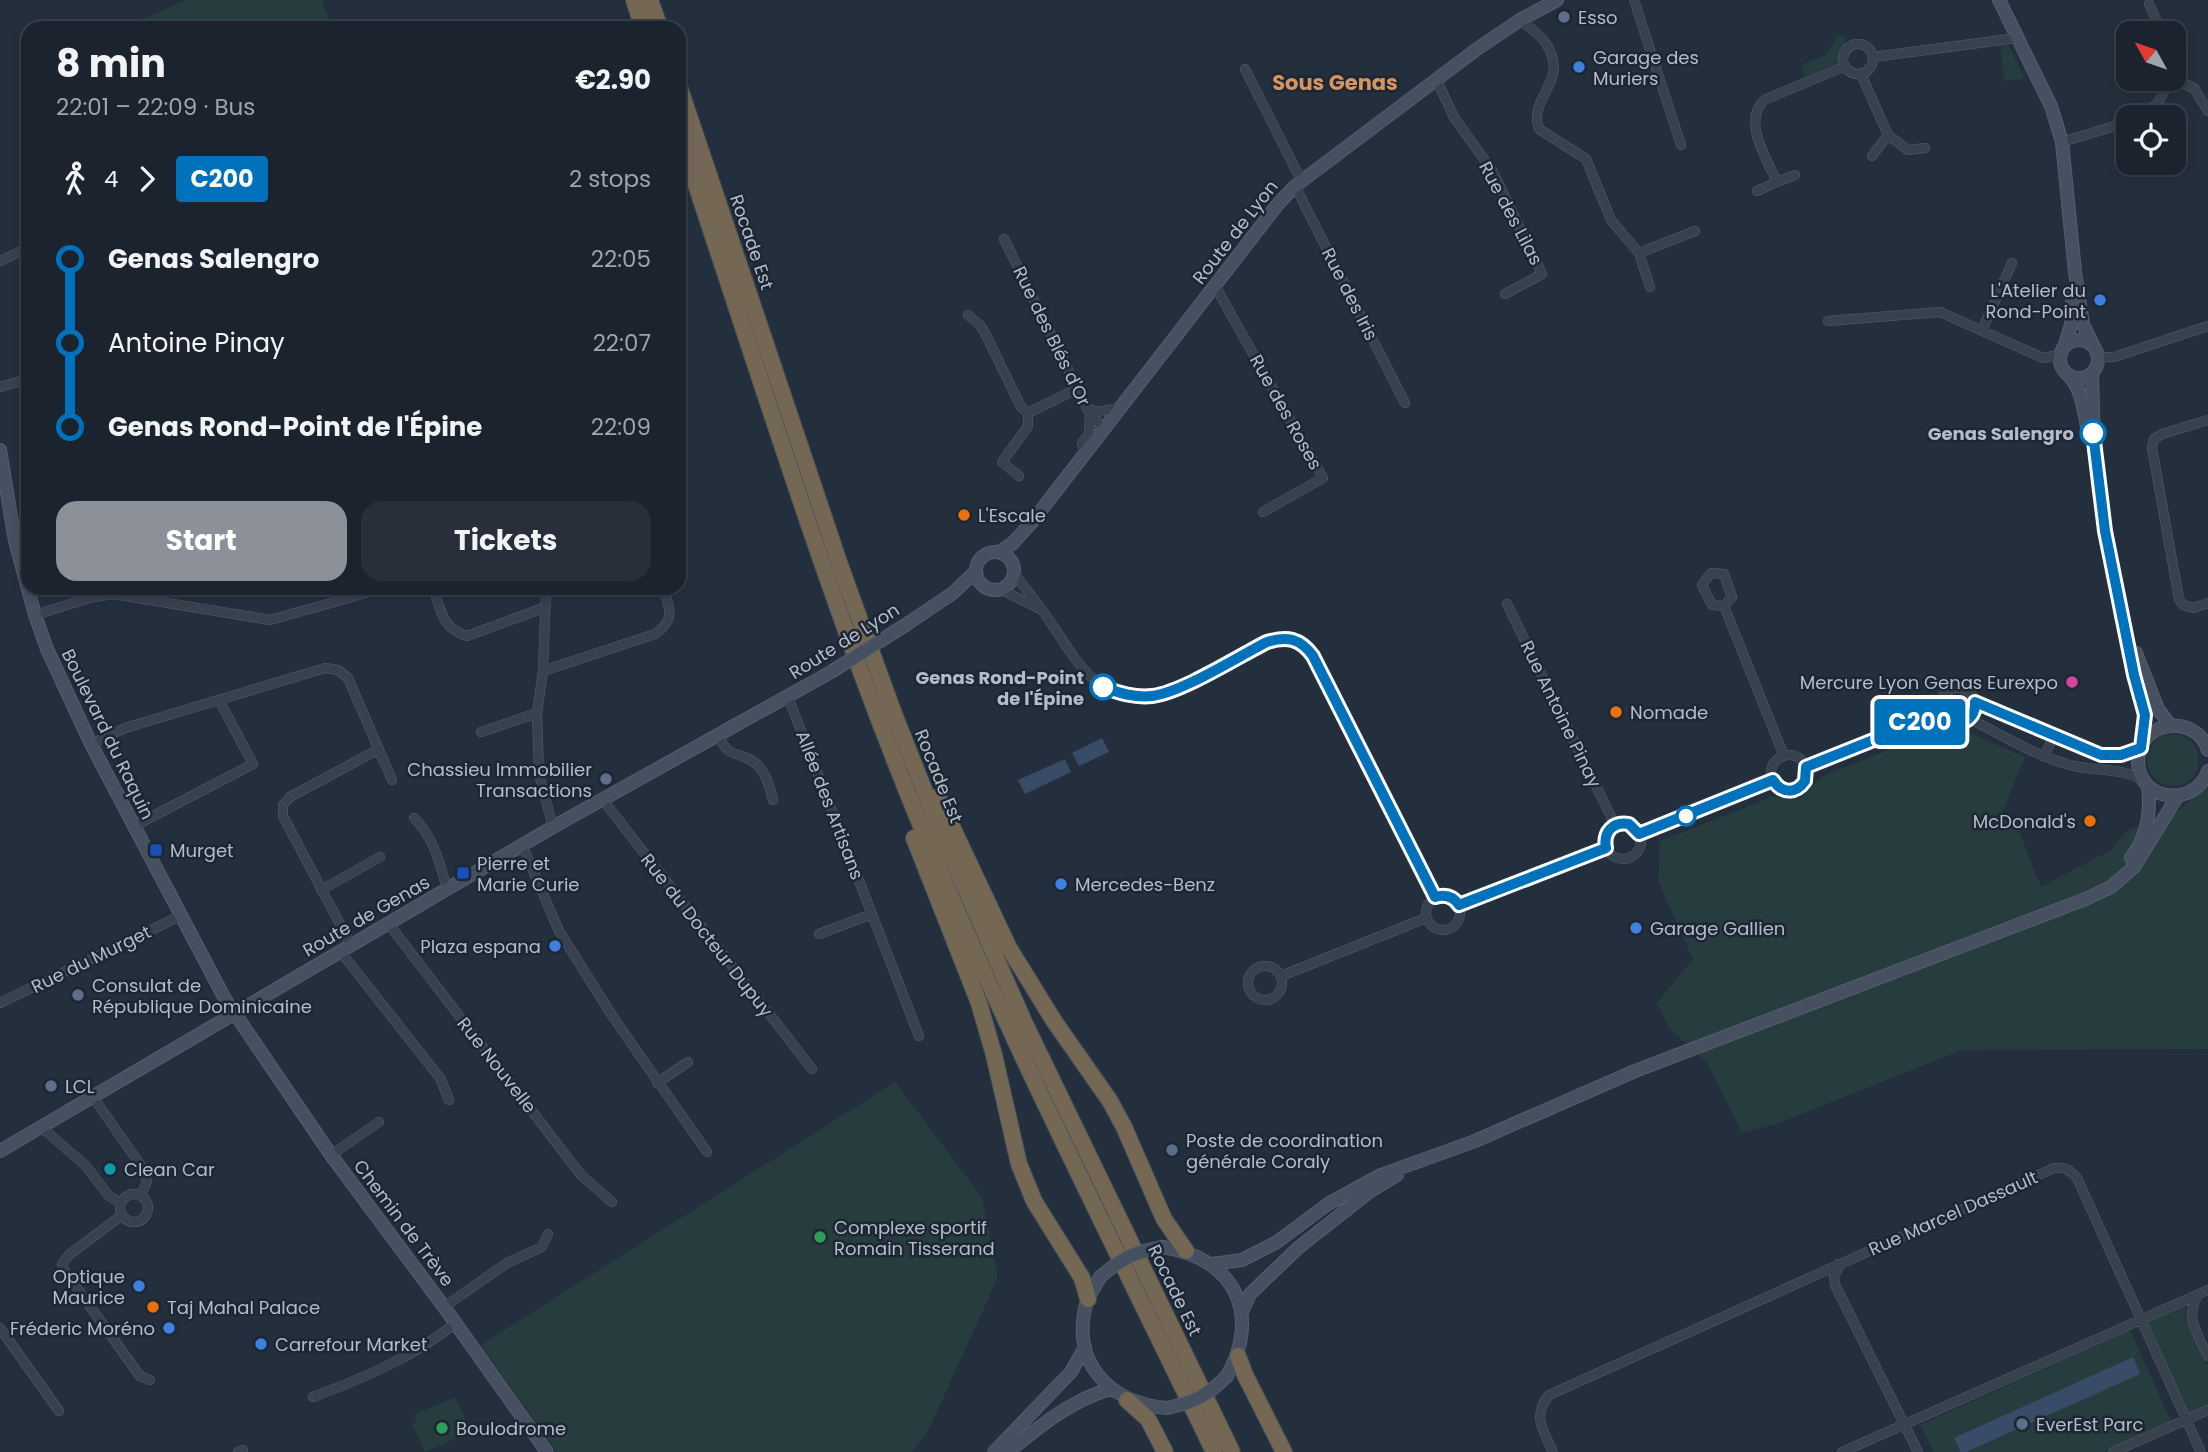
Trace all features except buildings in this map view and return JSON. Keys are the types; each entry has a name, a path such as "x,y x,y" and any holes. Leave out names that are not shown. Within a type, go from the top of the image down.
{"highway":[{"path":"634,0 641,21"},
{"path":"650,0 658,21"},
{"name":"Rocade Est","path":"686,107 837,556 894,714 944,840 1014,1001 1232,1452"},
{"name":"Rocade Est","path":"686,155 843,621 930,848 999,1006 1214,1452"},
{"path":"894,714 907,725 942,807 1009,948 1054,1021 1110,1101 1164,1219 1186,1251"},
{"path":"888,744 884,756 983,1015 1019,1164 1034,1201 1082,1278 1088,1298"},
{"path":"1238,1356 1284,1452"},
{"path":"1127,1400 1148,1419 1165,1452"}],"main road":[{"name":"Route de Lyon","path":"999,552 1012,544 1032,522 1298,183 1436,79 1520,20 1557,0"},
{"path":"1999,0 2051,106 2062,142 2083,324 2098,358 2092,373 2094,450 2105,531 2134,675 2145,715 2138,762 2151,806 2148,820 2135,852 2120,871 2107,882 2069,904"},
{"path":"2075,272 2071,325 2062,350 2061,367 2076,384 2094,450"},
{"path":"2062,350 2070,341 2082,339 2093,345"},
{"path":"2070,376 2081,378 2092,373"},
{"name":"Boulevard du Raquin","path":"0,450 3,490 21,536"},
{"name":"Route de Lyon","path":"1014,569 1032,522"},
{"path":"999,552 1008,557 1014,569 1011,583 1002,590 987,589 980,583 976,571 984,556 999,552"},
{"name":"Route de Lyon","path":"753,717 907,624 953,593 976,571"},
{"name":"Route de Lyon","path":"953,593 987,589"},
{"name":"Boulevard du Raquin","path":"32,595 35,615 68,698 235,1014"},
{"path":"2121,615 2158,709 2170,725"},
{"name":"Route de Genas","path":"0,1151 552,827 753,717"},
{"path":"2142,745 2151,733 2170,725 2191,729 2200,736 2208,750"},
{"path":"2146,783 2165,796 2177,797 2203,787 2208,771"},
{"path":"1212,1264 1242,1260 1278,1242 1328,1203 1381,1175 1475,1141 1635,1071 2088,898 2110,887 2134,867 2177,797"},
{"name":"Chemin de Trève","path":"235,1014 331,1154 547,1452"},
{"path":"1242,1312 1250,1294 1327,1223 1369,1192 1419,1163"},
{"path":"1163,1247 1186,1251 1212,1264 1231,1285 1242,1312 1243,1334 1238,1356 1227,1376 1200,1398 1167,1408 1147,1407 1127,1400 1110,1389 1094,1370 1085,1347 1083,1322 1088,1298 1100,1278 1118,1261 1139,1251 1163,1247"},
{"path":"994,1452 1070,1372 1085,1347"},
{"path":"1008,1452 1058,1412 1086,1396 1110,1389"}],"street":[{"path":"1634,0 1681,145"},
{"path":"2149,4 2157,21"},
{"path":"1520,20 1544,41 1554,66 1554,75 1536,113 1539,129 1586,159 1611,220 1639,253 1650,287"},
{"path":"1874,57 2017,38"},
{"path":"1856,44 1870,48 1874,57 1872,66 1861,74 1851,73 1845,66 1845,52 1856,44"},
{"path":"1777,182 1758,140 1755,114 1758,106 1764,100 1845,66"},
{"name":"Rue des Iris","path":"1245,69 1405,403"},
{"path":"1861,74 1888,135 1908,150 1925,148"},
{"name":"Rue des Lilas","path":"1436,79 1455,119 1492,170 1542,274 1505,294"},
{"path":"2186,85 2194,88 2208,111"},
{"path":"2062,142 2116,126"},
{"path":"1872,156 1888,135"},
{"path":"1757,191 1795,176"},
{"path":"1639,253 1695,232"},
{"name":"Rue des Blés d'Or","path":"1004,239 1088,410 1104,429"},
{"path":"0,261 21,251"},
{"path":"1982,330 2011,263"},
{"name":"Rue des Roses","path":"1215,286 1323,478 1263,512"},
{"path":"1828,321 1940,312 2043,358 2062,350"},
{"path":"968,315 980,325 1021,407 1028,413 1028,426 1002,462 1019,476"},
{"path":"2098,358 2114,357 2208,326"},
{"path":"0,387 21,381"},
{"path":"1028,413 1077,388"},
{"path":"1084,455 1082,443 1089,434 1088,410 1097,412 1120,408"},
{"path":"2208,420 2154,439 2152,448 2179,599 2183,605 2193,608 2208,603"},
{"path":"1014,569 1076,664 1105,688 1136,696 1154,696 1177,689 1267,642 1283,637 1306,646 1435,897"},
{"path":"1002,590 1043,611"},
{"path":"35,615 107,595"},
{"path":"119,595 270,620 359,595"},
{"path":"435,595 445,622 454,632 467,636 546,607"},
{"path":"546,595 543,671 537,713 538,774 552,827"},
{"path":"543,671 655,634 667,626 670,616 665,595"},
{"name":"Rue Antoine Pinay","path":"1507,604 1615,825"},
{"path":"1724,606 1784,756"},
{"path":"91,744 125,728 325,668 338,670 348,678 392,780"},
{"path":"1953,689 1969,692 1975,702 1974,714 1960,723 1944,718 1941,713 1943,696 1953,689"},
{"name":"Allée des Artisans","path":"788,697 919,1036"},
{"path":"134,825 253,764 219,701"},
{"path":"1975,702 2101,755 2121,755 2142,745"},
{"path":"481,732 537,713"},
{"path":"1806,767 1941,713"},
{"path":"1999,733 2006,715"},
{"path":"1970,719 2044,757 2076,766 2121,771 2146,783"},
{"path":"2044,757 2054,735"},
{"path":"718,736 726,751 756,763 767,779 773,800"},
{"path":"379,749 290,797 283,805 283,816 321,890 345,948 440,1078 449,1100"},
{"path":"1784,756 1796,757 1806,767 1805,781 1797,789 1780,789 1773,780 1772,768 1784,756"},
{"path":"1639,834 1773,780"},
{"name":"Rue du Docteur Dupuy","path":"603,800 812,1069"},
{"path":"414,818 424,828 436,850 447,889"},
{"path":"1629,824 1639,834 1639,848 1631,856 1617,858 1606,848 1605,836 1615,825 1629,824"},
{"path":"522,845 559,931 657,1083 707,1152"},
{"path":"1459,905 1606,848"},
{"path":"321,890 380,858"},
{"path":"1446,896 1459,905 1459,920 1449,929 1436,929 1426,918 1428,905 1435,897 1446,896"},
{"path":"819,933 872,914"},
{"name":"Rue du Murget","path":"0,1003 182,915"},
{"path":"1281,976 1426,918"},
{"name":"Rue Nouvelle","path":"388,923 581,1175 612,1202"},
{"path":"1261,966 1271,966 1281,976 1281,990 1271,999 1260,1000 1248,989 1250,974 1261,966"},
{"path":"657,1083 688,1062"},
{"path":"93,1097 144,1170 147,1181 141,1196"},
{"path":"331,1154 379,1122"},
{"path":"41,1127 85,1165 109,1196 121,1203"},
{"name":"Rue Marcel Dassault","path":"1553,1452 1539,1415 1541,1405 1549,1395 1838,1264 2054,1168 2062,1167 2070,1170 2077,1178 2201,1452"},
{"path":"121,1203 131,1194 141,1196"},
{"path":"122,1216 134,1222 142,1219 147,1207 141,1196"},
{"path":"121,1203 122,1216"},
{"path":"122,1216 69,1255 62,1264 140,1376 150,1380"},
{"path":"444,1307 507,1263 542,1247 548,1234"},
{"path":"1838,1264 1834,1276 1835,1286 1919,1452"},
{"path":"1842,1452 2204,1292"},
{"path":"2204,1292 2191,1306 2191,1317 2208,1356"},
{"path":"313,1397 406,1358 456,1323"},
{"path":"0,1328 60,1411"},
{"path":"2113,1452 2208,1410"}],"green space":[{"path":"186,0 322,0 330,21 138,21"},
{"path":"1837,36 1845,37 1845,46 1838,62 1806,77 1801,65 1826,55"},
{"path":"2000,46 2009,46 2025,79 2004,81"},
{"path":"1940,729 1972,734 2025,757 2000,817 2016,824 2041,887 2111,850 2127,831 2179,810 2208,784 2208,1049 1962,1050 1777,1124 1742,1133 1707,1062 1669,1028 1657,1003 1693,959 1658,881 1660,841 1772,797 1800,799 1821,777"},
{"path":"2173,734 2192,741 2199,760 2192,779 2173,786 2154,779 2147,760 2154,741"},
{"name":"Complexe sportif Romain Tisserand","path":"895,1082 982,1197 998,1277 928,1431 911,1452 557,1452 481,1345"},
{"path":"2187,1304 2185,1314 2208,1365 2208,1406 2188,1415 2146,1322"},
{"path":"2130,1330 2171,1421 2103,1452 1934,1452 1920,1425"},
{"name":"Boulodrome","path":"455,1397 471,1432 425,1452 412,1424 417,1422 414,1415"}],"water":[{"path":"1102,738 1109,752 1079,766 1072,753"},
{"path":"1065,759 1071,772 1025,794 1018,780"},
{"path":"2133,1357 2140,1374 1961,1452 1954,1438"}],"bus line":[{"name":"C200","path":"1103,687 1136,696 1154,696 1177,689 1267,642 1283,637 1306,646 1435,897 1451,897 1459,905 1606,848 1605,836 1617,824 1629,824 1639,834 1773,780 1780,789 1792,791 1802,786 1805,781 1806,767 1941,713 1944,718 1954,723 1965,722 1974,714 1975,702 2101,755 2121,755 2141,748 2145,715 2134,675 2105,531 2093,433"}],"place":[{"name":"Esso","path":"1564,17"},
{"name":"Garage des Muriers","path":"1579,67"},
{"name":"L'Atelier du Rond-Point","path":"2100,300"},
{"name":"Genas Salengro","path":"2093,433"},
{"name":"L'Escale","path":"964,515"},
{"name":"Mercure Lyon Genas Eurexpo","path":"2072,682"},
{"name":"Genas Rond-Point de l'Épine","path":"1103,687"},
{"name":"Nomade","path":"1616,712"},
{"name":"Chassieu Immobilier Transactions","path":"606,779"},
{"name":"McDonald's","path":"2090,821"},
{"name":"Murget","path":"156,850"},
{"name":"Pierre et Marie Curie","path":"463,873"},
{"name":"Mercedes-Benz","path":"1061,884"},
{"name":"Garage Gallien","path":"1636,928"},
{"name":"Plaza espana","path":"555,946"},
{"name":"Consulat de République Dominicaine","path":"78,995"},
{"name":"LCL","path":"51,1086"},
{"name":"Poste de coordination générale Coraly","path":"1172,1150"},
{"name":"Clean Car","path":"110,1169"},
{"name":"Complexe sportif Romain Tisserand","path":"820,1237"},
{"name":"Optique Maurice","path":"139,1286"},
{"name":"Taj Mahal Palace","path":"153,1307"},
{"name":"Fréderic Moréno","path":"169,1328"},
{"name":"Carrefour Market","path":"261,1344"},
{"name":"EverEst Parc","path":"2022,1424"},
{"name":"Boulodrome","path":"442,1428"}],"district":[{"name":"Sous Genas","path":"1335,82"}]}
